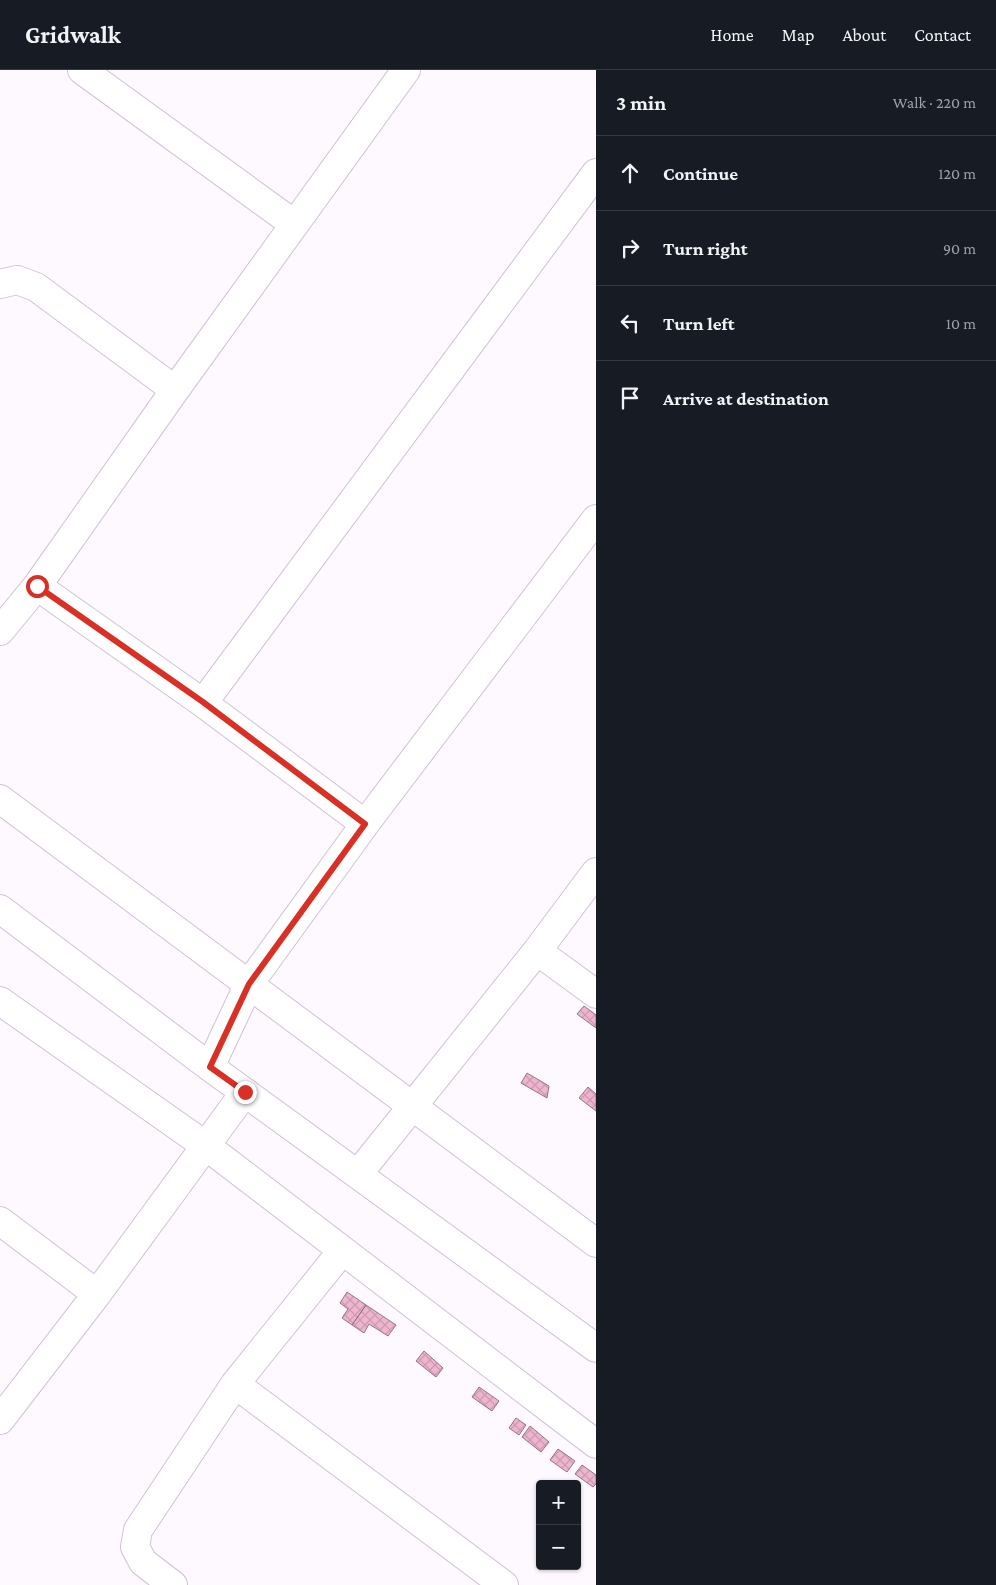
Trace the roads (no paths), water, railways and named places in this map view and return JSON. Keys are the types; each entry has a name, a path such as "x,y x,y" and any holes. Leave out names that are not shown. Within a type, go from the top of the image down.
{"street":[{"path":"82,70 294,224"},
{"path":"0,632 37,586 175,390 406,70"},
{"path":"203,702 592,186"},
{"path":"0,284 17,280 36,287 175,390"},
{"path":"210,1067 249,984 365,824 596,519"},
{"path":"37,586 203,702 365,824"},
{"path":"0,799 596,1243"},
{"path":"358,1174 537,950 596,872"},
{"path":"0,909 210,1067 596,1348"},
{"path":"537,950 596,994"},
{"path":"0,1001 206,1146 596,1444"},
{"path":"0,1420 97,1294 245,1092"},
{"path":"0,1222 97,1294"},
{"path":"173,1585 143,1562 135,1547 138,1530 235,1384 342,1251"},
{"path":"235,1384 504,1585"}]}
